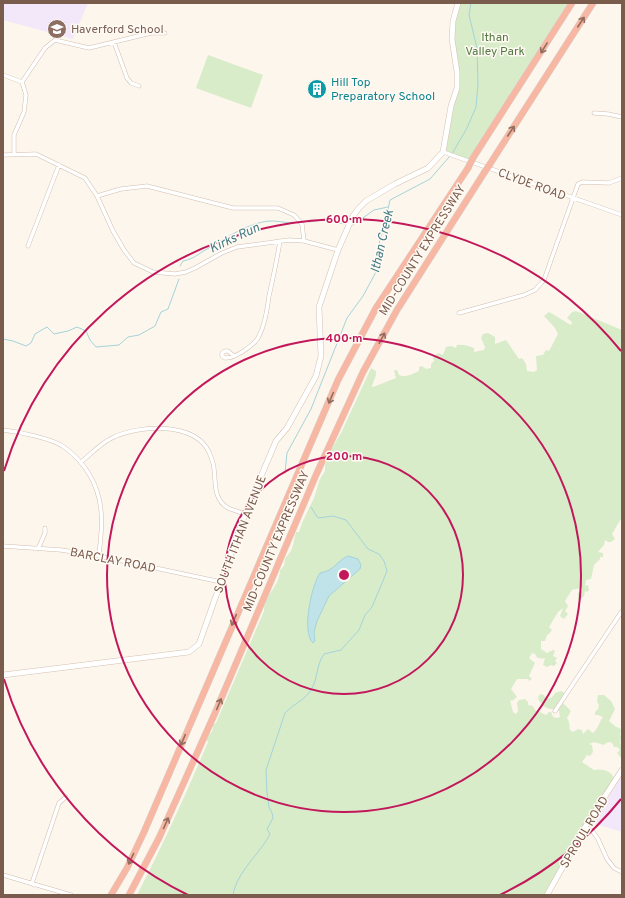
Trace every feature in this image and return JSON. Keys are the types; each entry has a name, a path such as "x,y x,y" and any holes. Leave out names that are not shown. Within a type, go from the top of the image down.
{"highway":[{"name":"MID-COUNTY EXPRESSWAY","path":"111,895 127,868 144,832 338,380 376,308 468,168 572,3"},
{"name":"MID-COUNTY EXPRESSWAY","path":"129,895 143,871 215,713 316,475 363,372 397,310 593,3"}],"street":[{"path":"443,152 451,106 457,88 457,72 452,39 458,3"},
{"path":"22,82 45,48 55,40 89,48 151,33 165,33"},
{"path":"114,42 127,78 130,83 139,86"},
{"path":"3,75 22,82"},
{"path":"14,154 14,135 24,112 26,95 22,82"},
{"path":"594,113 622,117"},
{"name":"CLYDE ROAD","path":"443,152 622,215"},
{"name":"SOUTH ITHAN AVENUE","path":"3,675 189,652 200,644 244,514 276,441 287,428 316,376 321,356 319,307 338,250 353,216 366,201 395,184 428,168 443,152"},
{"path":"3,155 36,154 84,178 97,196 113,231 124,250 134,263 153,272 175,274 186,272 222,253 237,247 252,244 289,240 304,241 338,250"},
{"path":"28,246 59,165"},
{"path":"459,313 524,295 535,290 544,280 578,184 582,182 610,183 622,178"},
{"path":"97,196 121,189 147,186 233,208 278,208 294,215 302,224 304,241"},
{"path":"234,356 245,351 258,339 265,317 280,241"},
{"path":"81,462 110,438 126,432 139,429 174,430 186,432 196,437 208,451 214,468 216,490 219,498 228,508 244,514"},
{"path":"3,430 13,431 51,441 64,447 86,467 94,481 99,495 102,512 99,556"},
{"path":"38,549 45,528"},
{"name":"BARCLAY ROAD","path":"3,546 61,550 99,556 221,582"},
{"path":"555,711 622,611"},
{"name":"SPROUL ROAD","path":"547,895 585,827 622,770"},
{"path":"34,885 32,883 59,803 66,797"},
{"path":"585,827 593,832 598,839 607,859 614,868 622,872"},
{"path":"3,875 71,895"}],"shaded area":[{"name":"Haverford School","path":"3,3 88,3 73,39 3,20"},
{"path":"622,776 622,832 592,823"}],"green space":[{"name":"Ithan Valley Park","path":"458,3 568,3 470,164 443,152 457,88 452,39"},
{"path":"208,55 263,75 251,108 196,88"},
{"path":"576,311 622,330 622,517 612,534 615,539 611,542 605,540 604,545 598,552 603,553 603,557 600,557 594,565 591,579 586,580 585,586 588,585 589,590 587,592 585,591 584,596 580,600 578,599 578,593 582,591 582,586 572,590 565,601 568,606 565,611 568,614 564,619 560,616 563,608 558,612 549,627 552,630 547,635 545,641 541,641 541,649 547,653 553,650 555,651 553,656 557,658 555,661 557,663 554,666 551,665 547,667 543,665 545,658 539,658 532,653 529,658 535,663 529,676 532,679 529,681 528,679 517,679 511,689 517,697 512,701 510,700 513,712 516,714 518,711 517,703 519,700 525,699 528,702 528,705 533,706 535,710 546,715 551,712 553,717 557,718 560,717 559,711 545,707 538,698 540,694 544,695 546,699 561,691 568,695 562,702 571,711 567,718 570,730 573,732 578,729 582,730 583,734 588,729 593,733 603,717 595,715 595,712 599,705 597,702 598,695 604,695 611,701 615,709 609,721 616,727 620,728 620,735 622,736 620,743 622,744 622,759 617,753 620,750 617,747 614,747 612,743 609,742 604,745 594,742 589,744 592,745 593,752 590,756 587,755 582,762 594,770 601,769 609,772 615,780 587,828 587,834 568,860 569,863 565,866 553,889 548,895 137,895 165,838 208,742 206,739 212,731 213,725 216,723 264,611 266,600 278,581 280,570 284,566 285,558 292,549 296,532 299,532 314,498 320,479 325,471 325,465 330,452 342,431 371,368 376,371 373,387 396,378 395,370 397,370 399,375 404,376 419,371 419,367 422,366 426,369 431,368 431,364 434,361 433,357 438,353 443,355 446,347 451,346 456,348 457,345 461,345 474,348 474,352 484,350 485,347 481,338 483,334 488,333 495,337 495,344 506,340 519,359 522,358 526,364 527,371 534,372 537,370 536,356 543,355 546,350 549,351 558,334 555,328 544,316 549,312 571,325 572,322 567,318 572,312"}],"water":[{"path":"348,556 358,559 361,565 360,569 329,596 317,621 314,632 315,641 313,643 308,629 308,619 311,597 317,579 320,573 333,568 341,560"}],"waterway":[{"name":"Ithan Creek","path":"452,154 467,128 476,107 478,84 477,48 469,15 471,3"},
{"name":"Ithan Creek","path":"285,473 287,453 311,409 347,318 363,296 376,272 380,238 384,229 390,200 430,179 450,156"},
{"name":"Kirks Run","path":"353,225 374,210 388,207"},
{"name":"Kirks Run","path":"309,222 322,220 345,224"},
{"name":"Kirks Run","path":"180,266 183,261 247,227 272,221 293,223"},
{"name":"Kirks Run","path":"3,339 26,346 31,343 35,334 47,327 54,334 68,331 77,327 86,331 90,340 96,347 119,345 128,337 139,335 155,326 161,312 168,309 179,279"},
{"name":"Ithan Creek","path":"233,895 239,878 270,834 267,829 273,818 269,807 266,770 285,713 305,697 311,690 321,658 324,654 341,650 359,630 365,615 372,607 387,571 384,561 379,554 368,549 346,520 333,516 318,518 311,507"}],"place":[{"name":"Haverford School","path":"57,29"},
{"name":"Hill Top Preparatory School","path":"317,89"}]}
